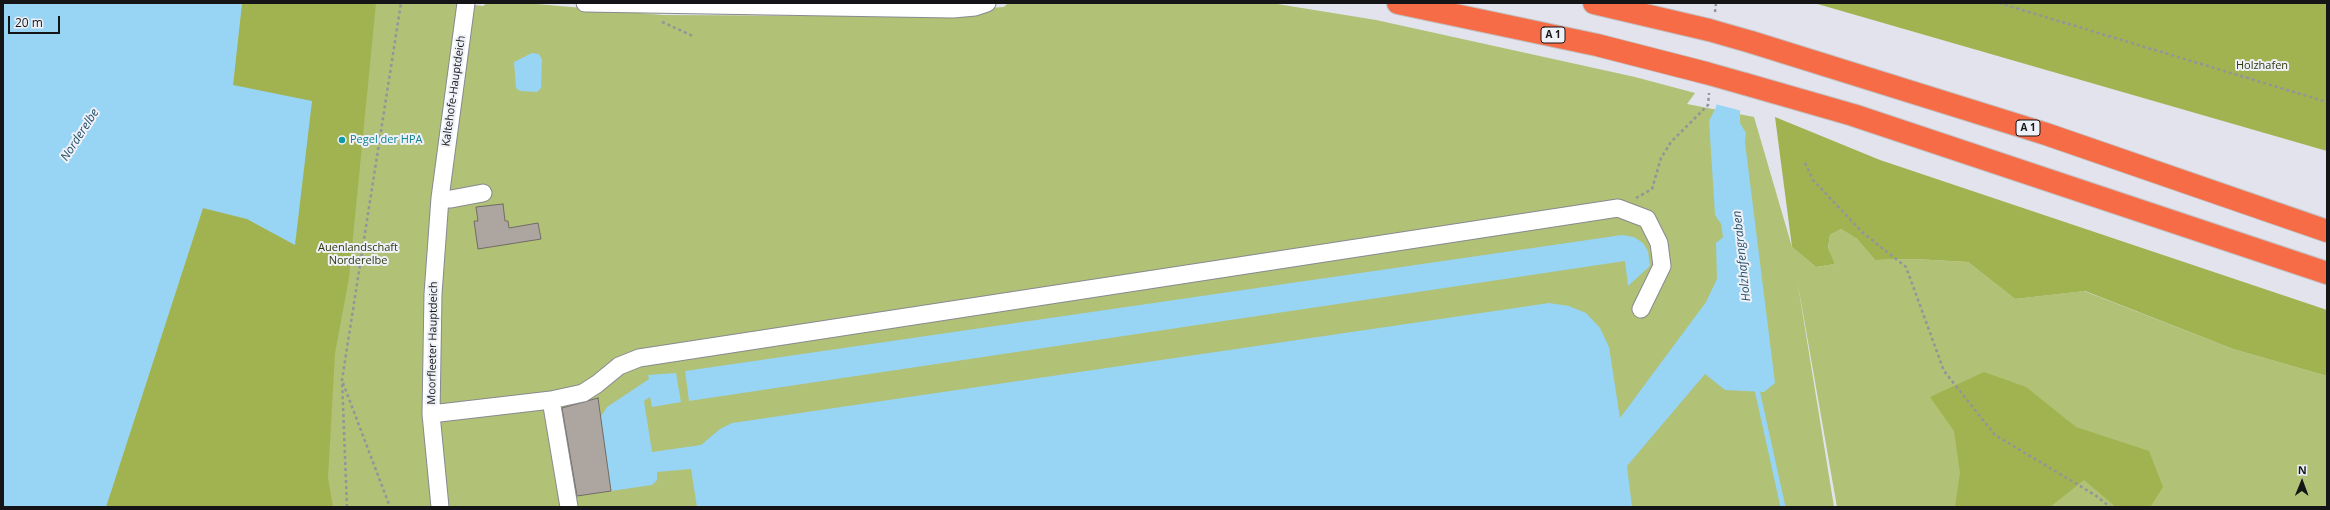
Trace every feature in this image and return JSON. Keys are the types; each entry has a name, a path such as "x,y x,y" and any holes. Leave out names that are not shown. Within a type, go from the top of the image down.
{"highway":[{"name":"A 1","path":"1398,3 1597,45 1706,73 1853,115 2327,273"},
{"name":"A 1","path":"1594,3 1710,30 2046,134 2327,231"},
{"path":"2303,223 2327,225"}],"lane":[{"name":"Kaltehofe-Hauptdeich","path":"442,178 466,3"},
{"path":"590,4 953,9 975,7 987,3"},
{"name":"Moorfleeter Hauptdeich","path":"440,507 431,414 433,302 442,178"},
{"path":"440,198 451,199 483,193"},
{"path":"431,414 551,400 583,393 597,384 619,366 639,358 1618,208 1647,219 1659,243 1662,266 1641,309"},
{"path":"551,400 569,507"}],"path":[{"path":"347,507 342,380 401,3"},
{"path":"1999,3 2327,102"},
{"path":"650,6 650,17 693,36"},
{"path":"1618,208 1652,189 1661,158 1671,142 1708,105 1708,102"},
{"path":"1805,163 1813,180 1862,232 1906,267 1944,371 1995,436 2095,495 2110,507"},
{"path":"342,380 390,507"}],"green space":[{"name":"Auenlandschaft Norderelbe","path":"3,3 458,3 483,6 487,3 525,3 663,15 866,16 1004,7 1008,3 1271,3 1376,20 1635,77 1695,93 1687,104 1754,117 1792,247 1816,267 1835,264 1828,249 1830,235 1841,229 1857,239 1875,260 1914,259 1968,262 2015,299 2084,291 2233,349 2327,376 2327,507 1837,507 1797,279 1834,507 3,507"},
{"path":"242,3 376,3 349,278 335,353 328,478 333,507 106,507 203,208 247,219 295,245 233,85"},
{"name":"Holzhafen","path":"1814,3 2327,3 2327,151"},
{"path":"1775,117 1880,160 2327,310 2327,376 2233,349 2085,291 2015,299 1968,262 1914,259 1875,260 1857,239 1841,229 1830,235 1828,248 1835,264 1816,267 1792,247"},
{"path":"1984,372 2026,387 2076,427 2149,451 2163,487 2151,506 2116,507 2084,480 2050,507 1955,507 1960,473 1954,431 1930,397"}],"water":[{"name":"Norderelbe","path":"3,3 242,3 233,85 312,101 295,245 247,219 203,208 106,507 3,507"},
{"path":"1752,3 1740,123 1746,133 1745,142 1775,383 1764,392 1725,390 1705,374 1627,466 1632,507 697,507 691,469 657,472 657,480 652,485 611,491 600,418 607,407 649,379 648,375 676,373 681,402 652,407 650,397 644,401 652,452 701,445 720,429 732,423 1549,303 1569,306 1586,313 1600,328 1609,347 1620,418 1706,302 1717,279 1716,243 1723,237 1721,224 1715,215 1709,121 1716,107 1722,68"},
{"path":"532,53 539,54 542,60 541,88 537,92 520,91 516,88 514,62"},
{"path":"1622,235 1634,237 1643,243 1648,251 1650,266 1628,286 1625,261 689,401 685,371"}],"pier":[{"path":"1729,3 1754,3 1742,111 1715,104"}],"building":[{"path":"503,204 505,221 508,221 509,228 538,223 541,239 478,249 474,221 478,221 476,207"},
{"path":"598,398 611,491 577,496 562,408"}],"waterway":[{"name":"Holzhafengraben","path":"1756,385 1783,507"}],"place":[{"name":"Pegel der HPA","path":"342,140"}]}
